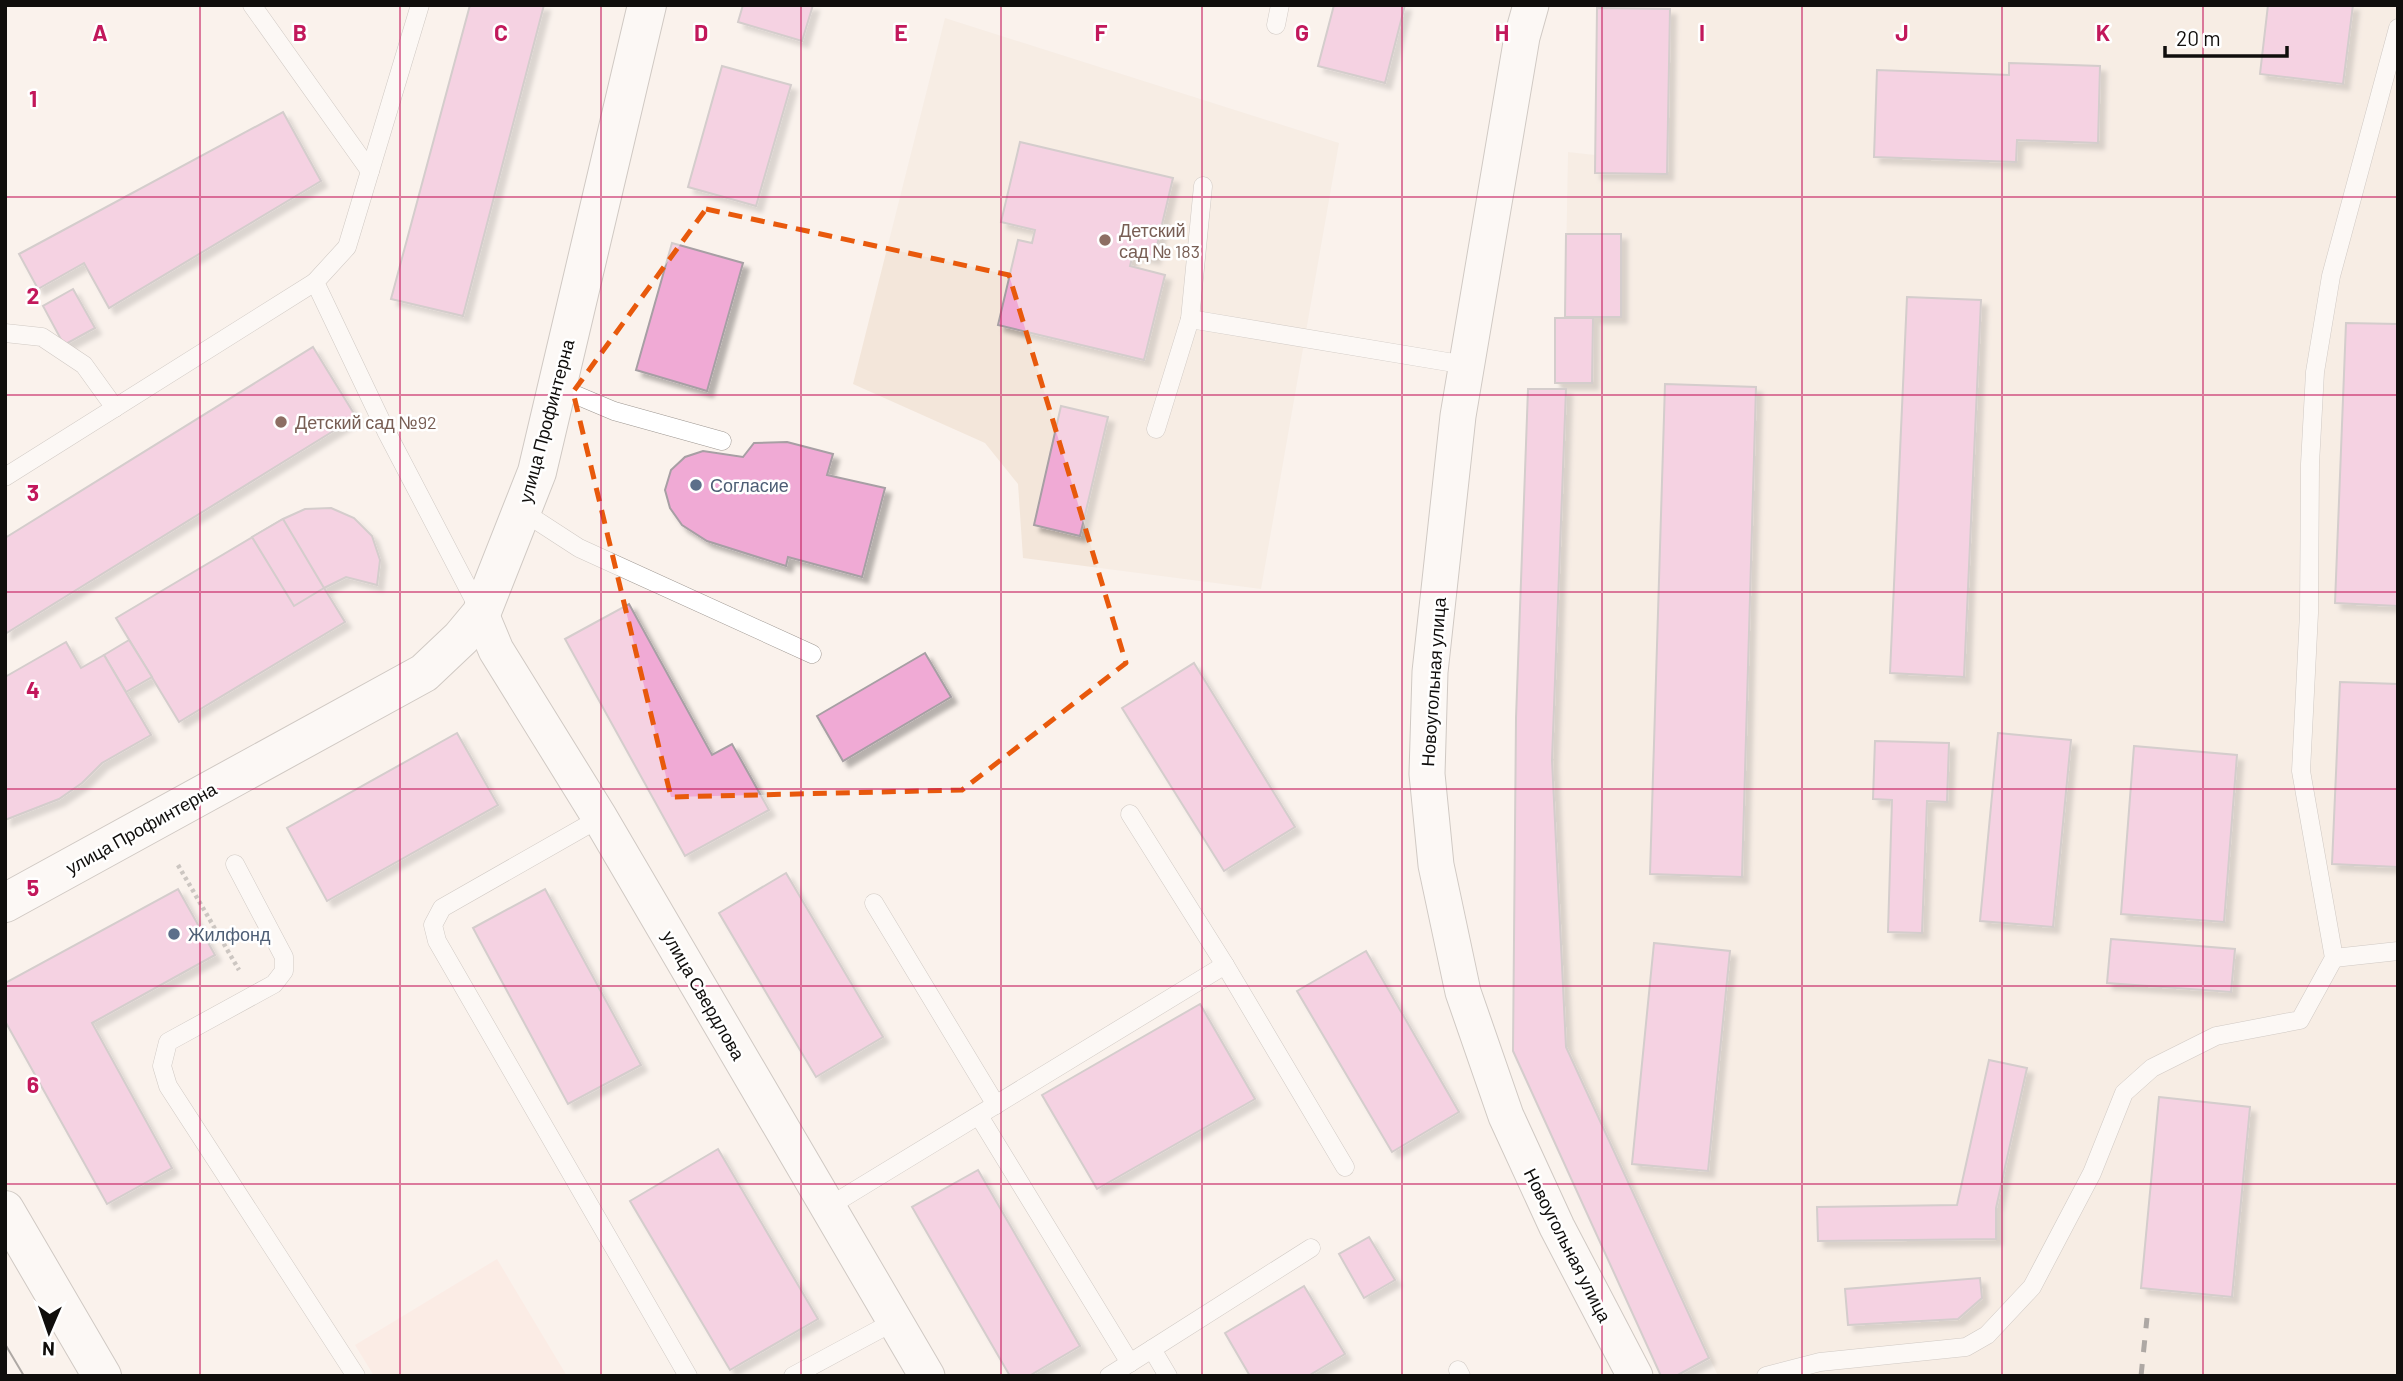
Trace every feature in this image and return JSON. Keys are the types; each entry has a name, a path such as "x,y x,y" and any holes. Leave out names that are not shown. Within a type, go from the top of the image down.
{"street":[{"name":"улица Профинтерна","path":"5,903 424,673 461,638 481,614 537,472 647,5"},
{"name":"Новоугольная улица","path":"1527,21 1456,429 1430,672 1427,774 1436,865 1463,992 1506,1116 1557,1227 1635,1376"},
{"name":"улица Свердлова","path":"481,614 496,650 600,818 927,1376"},
{"path":"5,1210 102,1376"}],"lane":[{"path":"252,5 370,171"},
{"path":"5,477 316,282 347,247 420,5"},
{"path":"1276,25 1280,5"},
{"path":"1766,1376 1820,1363 1966,1347 1987,1335 2032,1287 2092,1173 2124,1093 2152,1068 2216,1036 2300,1020 2334,958 2301,771 2309,613 2310,464 2315,372 2331,276 2398,28"},
{"path":"1156,429 1190,319 1203,186"},
{"path":"316,282 386,431 481,614"},
{"path":"1190,319 1466,365"},
{"path":"5,333 42,337 84,365 115,408"},
{"path":"557,387 614,411 722,441"},
{"path":"522,511 579,548 812,654"},
{"path":"1130,814 1225,965 1345,1167"},
{"path":"600,818 442,908 433,925 436,941 688,1376"},
{"path":"235,864 284,957 284,971 274,984 168,1042 162,1066 167,1086 356,1376"},
{"path":"874,903 996,1105"},
{"path":"2334,958 2398,951"},
{"path":"828,1208 1225,965"},
{"path":"979,1116 1130,1363"},
{"path":"1110,1376 1311,1248"},
{"path":"793,1376 895,1321"},
{"path":"1152,1349 1168,1376"}],"path":[{"path":"178,865 253,995"}],"highlighted area":[{"path":"706,209 1009,275 1126,663 962,790 671,797 573,392"}],"shaded area":[{"path":"1598,5 2398,5 2398,1376 1718,1376 1566,1047 1552,760 1566,389 1555,383 1555,318 1565,316 1568,152 1595,155"},
{"name":"Детский сад № 183","path":"945,18 1339,143 1261,589 1023,558 1018,484 985,443 853,384"},
{"path":"497,1259 567,1376 374,1376 355,1345"}],"building":[{"path":"470,5 544,5 463,316 391,299"},
{"path":"743,5 813,5 802,41 738,22"},
{"path":"1334,5 1405,5 1385,83 1318,66"},
{"path":"2268,5 2353,5 2343,84 2260,74"},
{"path":"1597,8 1670,9 1667,174 1595,173"},
{"path":"2009,63 2100,66 2098,143 2017,140 2016,162 1874,157 1877,70 2009,75"},
{"path":"722,66 791,85 756,206 688,187"},
{"path":"283,112 321,181 109,308 84,263 38,289 19,254"},
{"path":"1020,142 1173,178 1154,258 1133,254 1130,266 1165,275 1144,360 998,325 1018,240 1032,243 1035,230 1001,222"},
{"path":"1566,234 1621,234 1621,317 1565,317"},
{"path":"672,243 743,263 707,391 636,370"},
{"path":"73,289 95,328 64,345 43,306"},
{"path":"1907,297 1981,300 1964,677 1890,673"},
{"path":"1555,318 1593,318 1592,383 1555,383"},
{"path":"2346,323 2398,324 2398,606 2335,603"},
{"path":"313,347 356,417 5,634 5,538"},
{"path":"1665,384 1756,387 1742,877 1650,874"},
{"path":"1528,389 1566,389 1552,760 1566,1047 1709,1358 1676,1376 1661,1376 1513,1051 1516,718"},
{"path":"1061,406 1108,417 1080,536 1034,525"},
{"path":"787,442 833,454 827,475 885,488 862,577 788,557 786,566 707,541 682,525 670,508 665,490 671,470 685,457 703,451 743,457 754,443"},
{"path":"331,508 354,518 372,536 380,560 377,585 346,577 324,588 345,622 179,722 116,618 283,519 305,509"},
{"path":"283,519 324,588 294,606 252,537"},
{"path":"629,604 712,755 732,744 769,810 685,856 565,639"},
{"path":"129,640 152,677 126,692 104,655"},
{"path":"66,642 81,668 104,655 151,735 102,763 82,783 59,799 5,820 5,677"},
{"path":"925,653 951,697 843,761 817,716"},
{"path":"1194,663 1295,827 1224,871 1122,708"},
{"path":"2340,682 2398,684 2398,867 2332,864"},
{"path":"457,733 498,805 327,901 287,828"},
{"path":"1998,733 2071,740 2053,927 1980,921"},
{"path":"1875,741 1949,743 1947,802 1927,801 1922,933 1888,932 1892,800 1873,799"},
{"path":"2134,746 2237,755 2224,922 2121,914"},
{"path":"786,873 883,1037 816,1077 719,913"},
{"path":"178,889 215,955 92,1023 172,1168 107,1204 5,1021 5,983"},
{"path":"545,889 641,1065 568,1104 473,928"},
{"path":"2111,939 2235,949 2231,992 2107,983"},
{"path":"1654,943 1730,951 1708,1171 1632,1164"},
{"path":"1366,951 1459,1112 1392,1152 1297,991"},
{"path":"1200,1004 1255,1099 1097,1189 1042,1095"},
{"path":"1989,1060 2027,1068 1996,1208 1996,1239 1818,1241 1817,1207 1957,1205"},
{"path":"2159,1097 2250,1107 2232,1297 2141,1288"},
{"path":"718,1149 818,1319 730,1370 630,1201"},
{"path":"978,1170 1080,1346 1029,1376 1010,1376 912,1207"},
{"path":"1369,1237 1395,1280 1364,1298 1339,1254"},
{"path":"1980,1278 1982,1298 1958,1319 1848,1325 1845,1289"},
{"path":"1304,1286 1345,1354 1308,1376 1250,1376 1225,1333"}],"tram line":[{"path":"5,1344 24,1376"}],"railway":[{"path":"2141,1376 2147,1318"}],"place":[{"name":"Детский сад № 183","path":"1105,240"},
{"name":"Детский сад №92","path":"281,422"},
{"name":"Согласие","path":"696,485"},
{"name":"Жилфонд","path":"174,934"}]}
